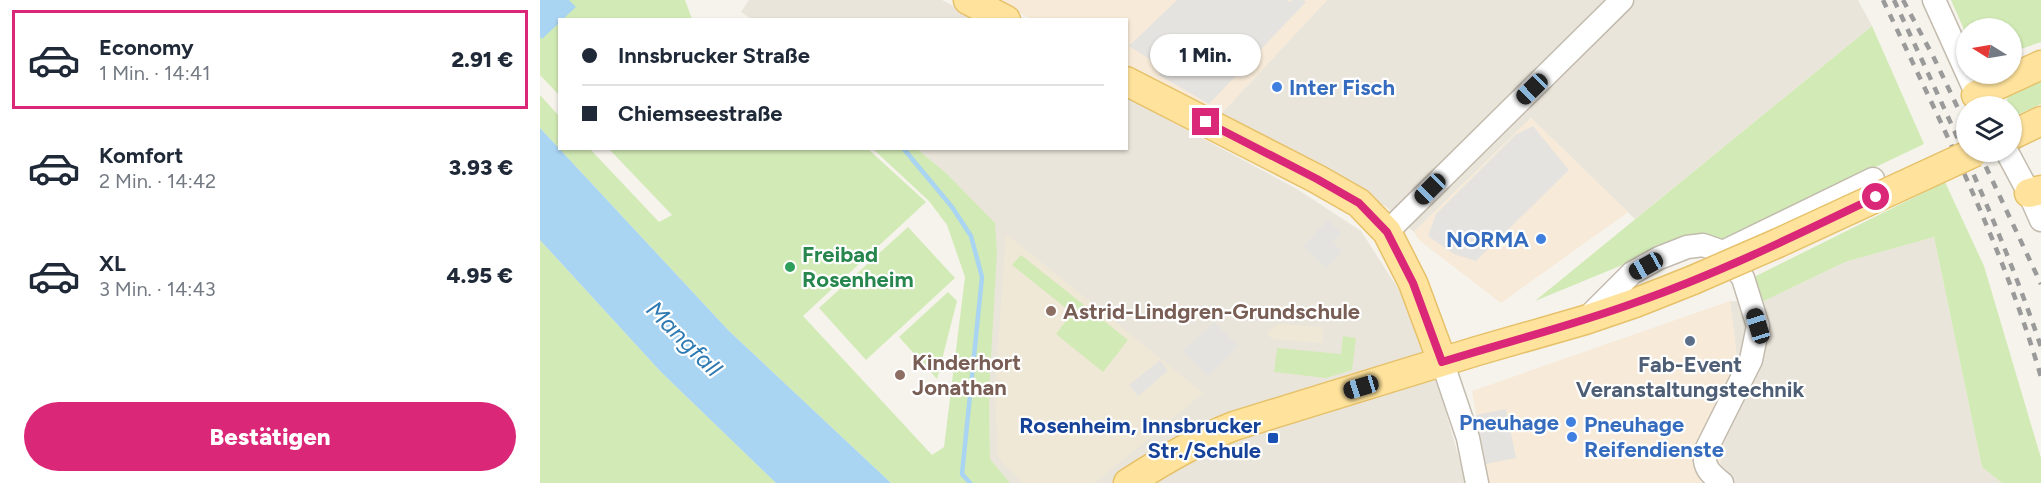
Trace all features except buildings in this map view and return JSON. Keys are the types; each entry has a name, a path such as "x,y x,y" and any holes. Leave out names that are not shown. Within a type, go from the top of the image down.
{"main road":[{"path":"968,0 1002,18"},
{"path":"1986,96 2041,65"},
{"path":"1128,82 1359,203 1387,232 1413,283 1442,362"},
{"path":"1128,483 1166,458 1211,435 1259,418 1635,303 1778,243 1956,161"}],"street":[{"path":"1387,232 1622,0"},
{"path":"1934,0 1977,96"},
{"path":"2014,162 2035,191 2041,220"},
{"path":"1724,252 1874,178"},
{"path":"1585,320 1632,273 1659,258 1687,247 1703,245 1724,252 1743,278 1758,326 1751,360 1710,440 1704,460 1710,473 1722,483"},
{"path":"1442,362 1468,438 1477,483"}],"shaded area":[{"path":"749,0 942,0 977,18 750,18 741,12"},
{"path":"994,0 1327,0 1218,117 1128,71 1128,18 1029,18"},
{"path":"1177,0 1287,0 1290,2 1303,0 1306,2 1209,104 1159,75 1162,67 1129,46"},
{"path":"1327,0 1858,0 1872,26 1635,219 1531,118 1414,232 1385,206 1218,117"},
{"path":"1128,99 1297,189 1361,231 1399,290 1442,398 1466,483 1010,483 990,460 989,392 946,173 918,150 1128,150"},
{"path":"1531,118 1628,212 1501,303 1419,240 1414,232"},
{"path":"1533,126 1569,170 1476,261 1454,254 1428,236 1436,214 1515,135"},
{"path":"1328,220 1342,233 1333,242 1342,251 1326,268 1303,246"},
{"name":"Astrid-Lindgren-Grundschule","path":"1006,234 1203,393 1095,483 1022,483 998,457 995,389"},
{"path":"1934,237 1982,467 2002,483 1733,483 1719,471 1737,359 1730,301 1762,302 1845,262"},
{"path":"1730,301 1737,359 1719,471 1733,483 1488,483 1472,391"},
{"path":"1214,322 1238,346 1208,376 1183,351"},
{"path":"1278,324 1323,327 1322,343 1272,339 1267,333"},
{"path":"1160,360 1168,371 1138,396 1129,385"},
{"path":"1506,409 1516,458 1486,464 1476,415"}],"green space":[{"path":"540,0 685,0 692,18 558,18 558,94 540,75"},
{"path":"1951,0 2041,0 2041,42 2022,49 2022,18 1959,18"},
{"path":"1872,26 1924,144 1687,257 1649,254 1535,301"},
{"path":"2041,73 2041,104 2022,113 2022,96 2006,95"},
{"path":"540,95 558,115 558,147 540,128"},
{"path":"560,150 591,150 659,222 672,215 610,150 869,150 926,202 803,316 932,455 944,447 965,277 947,225 929,201 874,150 918,150 946,173 995,223 997,253 989,392 990,459 1010,483 891,483 729,331"},
{"path":"1945,182 1984,266 2041,458 2041,483 2002,483 1982,467 1934,237 1845,262 1762,302 1752,278"},
{"path":"908,227 955,278 866,360 819,308"},
{"path":"540,240 661,372 776,483 540,483"},
{"path":"1021,255 1128,340 1103,372 1056,334 1072,313 1012,265"},
{"path":"948,292 957,301 937,379 899,337"},
{"path":"1343,336 1356,338 1352,370 1326,378 1274,372 1277,348 1341,354"}],"water":[{"path":"540,0 569,0 576,7 564,18 558,18 558,24 542,39 540,37"},
{"name":"Mangfall","path":"540,128 558,150 560,150 729,331 891,483 776,483 661,372 540,240"}],"waterway":[{"path":"905,150 952,207 971,236 982,277 962,474 970,483"}],"railway":[{"path":"1883,0 1990,233 2026,328 2041,377"},
{"path":"1894,0 1991,215 2041,347"},
{"path":"1903,0 1956,104"},
{"path":"1984,162 2041,284"}],"place":[{"name":"Inter Fisch","path":"1277,87"},
{"name":"NORMA","path":"1541,239"},
{"name":"Freibad Rosenheim","path":"790,267"},
{"name":"Astrid-Lindgren-Grundschule","path":"1051,311"},
{"name":"Fab-Event Veranstaltungstechnik","path":"1690,341"},
{"name":"Kinderhort Jonathan","path":"900,375"},
{"name":"Pneuhage","path":"1571,422"},
{"name":"Pneuhage Reifendienste","path":"1572,437"},
{"name":"Rosenheim, Innsbrucker Str./Schule","path":"1273,438"}],"route":[{"path":"1206,122 1359,203 1387,232 1413,283 1436,340 1442,362 1635,303 1778,243 1876,197"}]}
